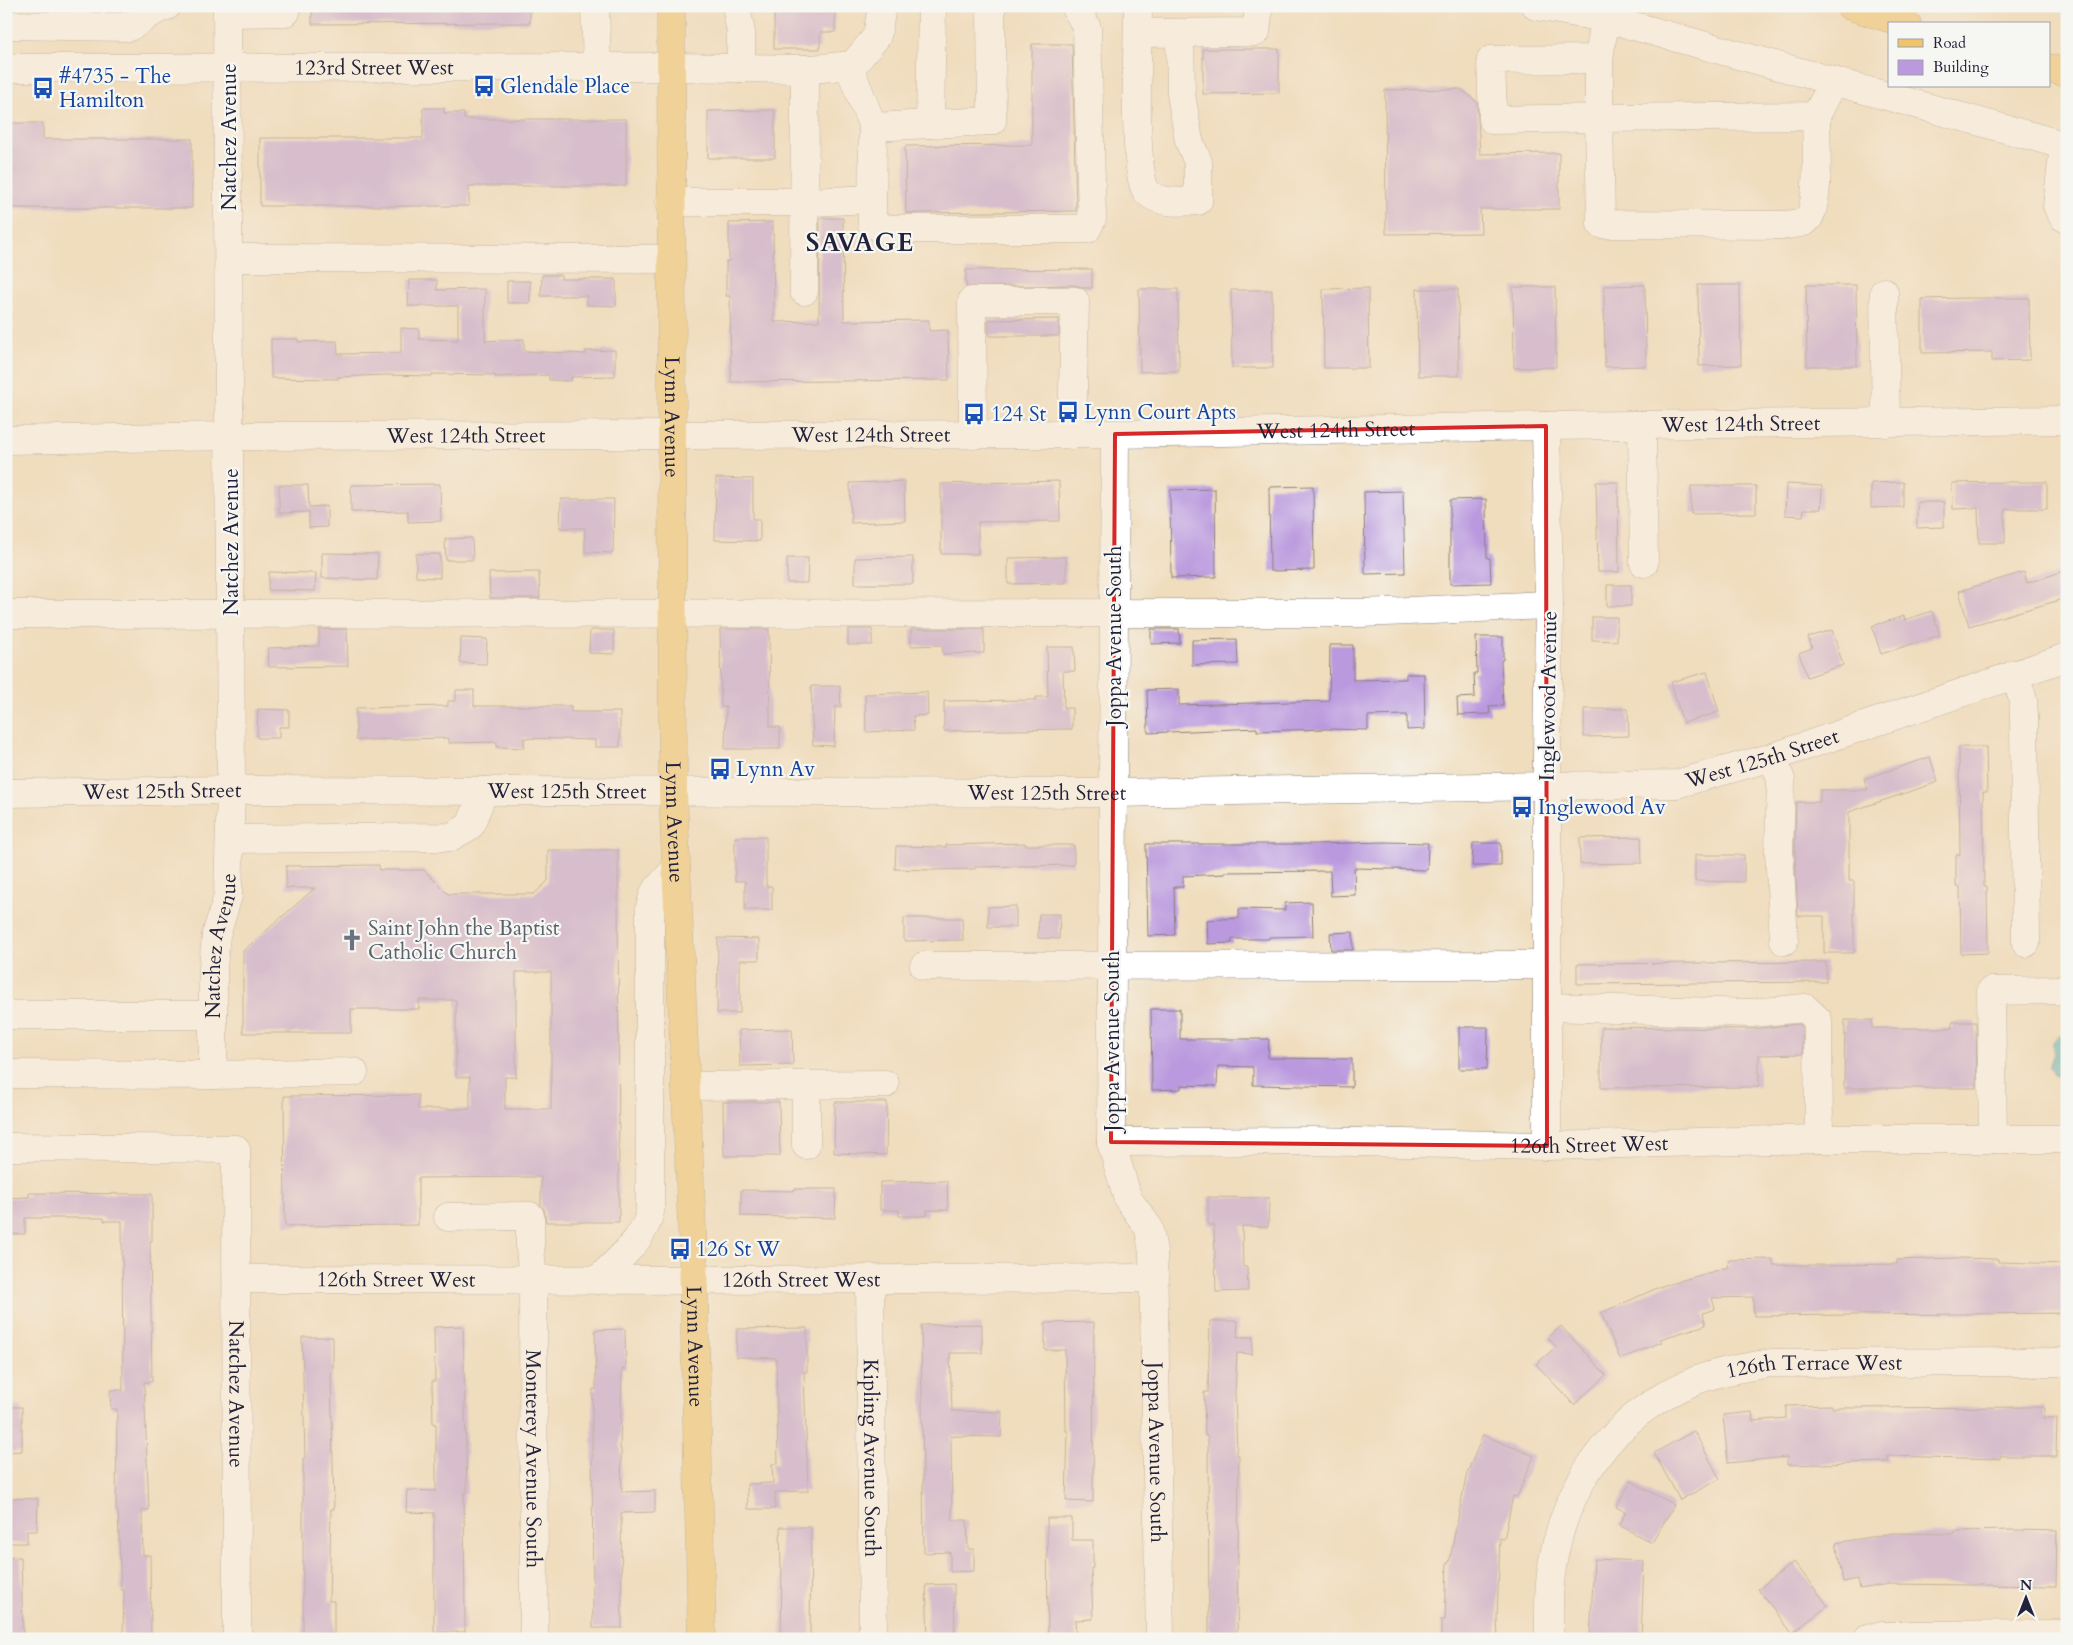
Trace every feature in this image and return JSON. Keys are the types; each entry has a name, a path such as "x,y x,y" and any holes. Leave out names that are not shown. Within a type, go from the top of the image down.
{"main road":[{"name":"Lynn Avenue","path":"671,6 670,259 673,793 693,1280 702,1639"},
{"path":"1850,6 1901,22"},
{"path":"2050,68 2067,73"}],"street":[{"path":"6,25 129,27 140,22 158,8 167,6"},
{"path":"228,9 286,12 286,6"},
{"path":"596,6 597,67"},
{"path":"736,6 741,33 741,68"},
{"path":"882,6 877,36 854,65 849,66 873,127 872,224 884,229 1088,229 1092,219 1087,28 1076,6"},
{"path":"930,124 932,6"},
{"path":"873,127 992,120 991,6"},
{"path":"1138,6 1138,140 1140,173 1145,191 1155,198 1187,202 1198,200 1198,162 1189,141 1181,94 1180,34"},
{"path":"1138,33 1256,32 1259,6"},
{"path":"1536,6 1605,18 2065,145 2058,206 2063,217 2067,219"},
{"name":"Natchez Avenue","path":"213,1075 212,967 216,935 228,896 231,790 232,613 228,9"},
{"path":"1605,18 1599,59 1601,224 1787,225 1805,222 1814,206 1816,192 1816,116 1834,81"},
{"path":"1599,59 1491,60 1493,120 1816,116"},
{"name":"123rd Street West","path":"6,68 670,67 805,69 849,66"},
{"path":"804,291 805,69"},
{"path":"670,202 805,202 872,199"},
{"path":"229,258 670,259"},
{"path":"1884,292 1886,422"},
{"path":"973,435 972,301 1075,301 1072,435"},
{"name":"West 124th Street","path":"6,440 230,436 1072,435 1546,426 2067,420"},
{"path":"1642,425 1644,564"},
{"name":"Inglewood Avenue","path":"1546,426 1549,605 1547,1146"},
{"name":"Joppa Avenue South","path":"1115,434 1111,1142 1128,1200 1149,1228 1154,1253 1160,1639"},
{"path":"6,614 1362,613 1549,605"},
{"name":"West 125th Street","path":"6,793 231,790 1112,793 1676,784 1772,756 2067,657"},
{"path":"2015,674 2024,716 2026,943"},
{"path":"1772,756 1781,780 1779,851 1784,941"},
{"path":"230,839 451,837 470,826 484,791"},
{"path":"598,1280 642,1234 648,1222 650,1212 650,907 654,893 676,868"},
{"path":"924,966 1548,964"},
{"path":"1993,1139 1991,991 2067,990"},
{"path":"1548,1007 1751,1012 1804,1008 1818,1020 1819,1139"},
{"path":"6,1015 213,1015"},
{"path":"6,1074 213,1075 354,1072"},
{"path":"686,1086 886,1084"},
{"path":"806,1085 806,1145"},
{"name":"126th Street West","path":"1111,1142 1311,1141 1547,1146 1819,1139 2067,1139"},
{"name":"Natchez Avenue","path":"6,1146 236,1149 237,1639"},
{"name":"Monterey Avenue South","path":"448,1218 530,1216 533,1280 534,1639"},
{"name":"Kipling Avenue South","path":"870,1278 873,1639"},
{"name":"126th Street West","path":"237,1280 1155,1278"},
{"name":"126th Terrace West","path":"1550,1639 1551,1575 1556,1545 1574,1494 1592,1461 1616,1433 1636,1415 1667,1394 1697,1380 1732,1369 1771,1363 2067,1362"},
{"path":"1868,1639 1882,1635 2067,1634"}],"highlighted area":[{"path":"1546,426 1547,1146 1111,1142 1115,434"}],"water":[{"path":"2059,1036 2067,1038 2067,1074 2062,1077 2053,1075 2049,1067 2054,1053 2052,1042"}],"building":[{"path":"312,6 530,6 530,23 312,24"},
{"path":"774,6 835,6 835,32 820,32 820,49 774,49"},
{"path":"1032,44 1072,44 1076,211 906,213 905,146 1032,145"},
{"path":"1203,49 1279,49 1279,93 1203,94"},
{"path":"1461,89 1477,102 1480,154 1559,153 1559,209 1480,209 1481,233 1386,234 1385,90"},
{"path":"423,108 444,108 444,113 464,113 464,119 626,119 626,186 469,186 469,206 260,206 260,138 423,138"},
{"path":"775,110 775,158 708,158 708,111"},
{"path":"6,123 43,123 43,139 192,139 192,208 6,208"},
{"path":"820,218 843,218 844,321 929,320 929,331 948,330 949,380 731,382 730,296 726,296 726,261 729,261 729,223 773,222 774,322 819,321"},
{"path":"1092,269 1092,288 1075,285 966,287 966,270"},
{"path":"542,275 561,275 561,279 616,279 616,306 587,305 587,296 541,296"},
{"path":"409,280 437,280 437,290 485,289 485,341 524,339 524,351 586,354 586,351 615,350 615,376 571,377 571,381 549,380 549,375 495,377 495,375 432,374 432,376 384,375 338,377 338,379 271,378 271,339 298,339 298,342 337,341 338,354 401,353 401,328 419,329 419,339 458,340 458,306 408,306"},
{"path":"507,281 530,281 530,303 507,303"},
{"path":"1645,285 1646,366 1605,367 1604,286"},
{"path":"1698,285 1740,285 1741,365 1699,366"},
{"path":"1806,285 1856,285 1857,366 1807,366"},
{"path":"1513,287 1555,287 1556,367 1514,368"},
{"path":"1368,288 1369,368 1324,368 1323,289"},
{"path":"1139,289 1178,289 1179,371 1140,372"},
{"path":"1417,289 1458,289 1459,376 1418,376"},
{"path":"1231,290 1272,290 1273,368 1232,368"},
{"path":"2029,298 2030,360 1992,361 1992,352 1922,353 1922,299"},
{"path":"1059,319 1059,336 989,336 988,320"},
{"path":"716,478 753,479 753,519 760,519 760,541 715,540"},
{"path":"904,481 905,521 851,523 850,483"},
{"path":"1059,481 1060,521 978,522 978,554 941,554 941,484"},
{"path":"1596,482 1618,482 1619,572 1598,572"},
{"path":"1903,482 1903,507 1871,508 1871,483"},
{"path":"2047,482 2047,509 2005,509 2005,543 1979,543 1978,508 1953,509 1952,483"},
{"path":"440,484 441,521 408,522 408,511 351,512 351,485"},
{"path":"1786,484 1822,486 1821,509 1804,509 1803,516 1785,515"},
{"path":"279,485 308,485 309,507 327,506 327,527 309,528 309,512 279,513"},
{"path":"1313,486 1314,570 1270,571 1269,487"},
{"path":"1691,486 1756,486 1756,513 1691,514"},
{"path":"1215,489 1216,577 1171,578 1170,490"},
{"path":"1403,491 1405,573 1365,574 1364,492"},
{"path":"561,499 614,499 613,553 585,552 585,528 560,528"},
{"path":"1486,499 1487,558 1490,558 1491,583 1450,584 1450,500"},
{"path":"1917,502 1944,502 1944,527 1917,528"},
{"path":"472,538 473,560 446,560 445,539"},
{"path":"322,553 378,554 377,580 322,578"},
{"path":"416,554 440,554 440,578 416,577"},
{"path":"913,557 913,584 855,584 855,558"},
{"path":"1066,557 1066,583 1008,584 1008,558"},
{"path":"787,558 808,558 807,583 787,583"},
{"path":"2067,570 2067,598 1969,626 1959,591 2024,572 2027,583"},
{"path":"269,572 316,573 315,591 268,590"},
{"path":"539,572 540,598 490,598 489,573"},
{"path":"1607,585 1631,585 1631,606 1607,606"},
{"path":"1932,611 1940,635 1881,654 1872,626 1904,616 1905,620"},
{"path":"1592,617 1617,617 1617,641 1592,640"},
{"path":"319,629 347,629 348,666 269,667 268,648 319,646"},
{"path":"720,629 769,629 770,727 780,727 780,749 725,749 726,707 721,707"},
{"path":"848,629 872,629 872,645 848,645"},
{"path":"911,629 984,629 984,653 943,654 942,645 911,646"},
{"path":"1151,629 1179,629 1180,643 1151,644"},
{"path":"590,630 614,630 614,654 589,653"},
{"path":"1832,630 1843,665 1807,677 1799,653 1812,648 1808,637"},
{"path":"1476,637 1503,637 1503,660 1501,660 1503,705 1489,706 1490,714 1458,715 1457,698 1475,697 1474,673 1477,673"},
{"path":"461,638 487,639 486,664 460,663"},
{"path":"1237,639 1238,664 1192,665 1192,640"},
{"path":"1330,645 1353,645 1353,680 1406,679 1406,674 1424,674 1425,729 1407,730 1407,715 1368,716 1368,730 1257,731 1257,728 1148,733 1147,690 1179,689 1179,705 1329,701"},
{"path":"1047,647 1074,647 1075,671 1063,671 1064,708 1072,708 1072,729 944,731 944,701 1036,700 1036,697 1048,697"},
{"path":"1707,672 1719,712 1683,723 1671,682"},
{"path":"811,686 840,686 841,707 835,707 834,746 813,745"},
{"path":"456,690 474,690 474,706 571,706 571,712 620,712 620,747 595,747 595,740 524,738 524,748 497,747 497,742 449,743 449,738 356,740 356,708 448,706 448,701 456,701"},
{"path":"927,692 928,715 913,716 914,730 866,732 865,694"},
{"path":"258,709 289,710 289,727 279,727 279,738 257,738"},
{"path":"1584,709 1628,709 1629,736 1584,737"},
{"path":"1959,747 1986,747 1987,792 1983,792 1984,886 1987,886 1988,953 1961,954 1960,887 1956,887 1956,855 1960,854"},
{"path":"1930,757 1938,782 1849,812 1849,881 1854,881 1854,953 1824,953 1824,916 1798,916 1795,851 1796,802 1820,802 1820,790 1868,790 1864,779"},
{"path":"735,837 766,837 766,886 772,886 772,910 745,910 745,881 735,881"},
{"path":"1641,837 1642,863 1580,864 1580,838"},
{"path":"1025,843 1025,845 1074,845 1074,865 975,867 975,869 933,870 895,869 896,846 946,847 946,845"},
{"path":"1428,843 1427,870 1354,868 1355,895 1331,896 1330,871 1225,872 1225,874 1183,876 1183,887 1174,887 1175,935 1148,936 1146,844"},
{"path":"1473,843 1501,843 1501,866 1472,866"},
{"path":"548,850 618,850 619,1222 546,1222 544,1209 541,1205 541,1177 418,1178 418,1225 285,1226 284,1096 418,1095 418,1109 470,1109 470,1077 456,1077 456,1000 419,1000 419,1009 351,1009 351,1033 243,1033 243,951 315,888 286,888 286,866 379,865 379,870 424,870 448,894 534,894 548,881","holes":["516,972 551,972 551,1109 505,1109 505,1077 516,1077"]},
{"path":"1695,855 1744,855 1744,882 1695,881"},
{"path":"1312,902 1313,936 1232,939 1232,943 1208,944 1207,920 1239,918 1239,909 1285,910 1285,903"},
{"path":"1016,906 1016,927 988,927 988,907"},
{"path":"1039,914 1060,914 1059,939 1038,938"},
{"path":"904,918 962,918 963,940 904,941"},
{"path":"1353,932 1353,950 1331,950 1330,933"},
{"path":"718,938 759,939 759,960 740,960 740,1013 717,1013"},
{"path":"1826,962 1826,982 1577,984 1577,964"},
{"path":"1151,1009 1180,1009 1180,1039 1269,1039 1268,1058 1352,1059 1352,1087 1253,1085 1253,1067 1218,1066 1217,1086 1181,1085 1181,1089 1152,1090"},
{"path":"1845,1020 1872,1020 1872,1028 1952,1028 1952,1022 1976,1022 1977,1088 1844,1088"},
{"path":"1800,1024 1802,1027 1803,1054 1759,1055 1759,1087 1601,1088 1601,1027 1751,1029"},
{"path":"1459,1027 1488,1027 1487,1069 1459,1069"},
{"path":"792,1029 793,1065 740,1066 739,1030"},
{"path":"723,1102 779,1102 780,1156 724,1156"},
{"path":"835,1102 887,1102 886,1155 834,1153"},
{"path":"947,1181 948,1210 927,1210 927,1216 899,1216 899,1210 880,1210 880,1182"},
{"path":"794,1189 836,1189 835,1218 741,1216 741,1190 794,1191"},
{"path":"29,1193 152,1194 152,1241 150,1241 152,1382 144,1382 149,1510 142,1510 143,1555 150,1555 151,1639 123,1639 124,1590 121,1590 118,1511 116,1511 117,1409 111,1409 110,1390 123,1390 122,1221 104,1221 104,1218 25,1218 25,1234 6,1234 6,1198 29,1197"},
{"path":"1208,1197 1269,1198 1268,1227 1242,1226 1243,1267 1247,1267 1248,1291 1216,1292 1214,1225 1208,1225"},
{"path":"1773,1259 1773,1265 1830,1265 1897,1264 1897,1260 1998,1259 1998,1262 2067,1264 2067,1313 1754,1316 1753,1297 1712,1298 1715,1309 1703,1313 1706,1325 1660,1339 1662,1342 1620,1359 1601,1313 1662,1286 1729,1267 1728,1260"},
{"path":"1210,1321 1238,1321 1237,1337 1253,1337 1252,1354 1237,1353 1235,1392 1237,1455 1239,1455 1237,1639 1209,1639 1208,1436 1205,1436 1204,1392 1208,1392"},
{"path":"1094,1322 1093,1502 1066,1501 1068,1431 1066,1431 1065,1350 1045,1350 1045,1323"},
{"path":"982,1324 982,1353 950,1353 952,1411 1002,1412 1001,1437 951,1436 952,1520 967,1520 968,1549 974,1549 974,1571 950,1572 950,1552 924,1553 921,1325"},
{"path":"463,1326 467,1493 464,1493 465,1632 434,1632 434,1513 406,1512 407,1490 436,1491 436,1424 433,1424 432,1381 435,1381 434,1327"},
{"path":"1561,1326 1606,1375 1574,1405 1536,1364 1556,1347 1548,1338"},
{"path":"807,1328 807,1372 804,1372 808,1491 775,1492 775,1509 748,1509 747,1484 773,1483 772,1464 778,1464 776,1358 736,1357 737,1329"},
{"path":"625,1329 626,1369 622,1369 620,1449 622,1492 655,1491 655,1512 621,1513 622,1628 593,1628 592,1423 593,1389 596,1390 595,1330"},
{"path":"302,1337 333,1337 333,1372 331,1372 334,1509 331,1509 329,1601 334,1601 334,1639 303,1639 303,1458 305,1458"},
{"path":"1832,1405 1832,1408 2044,1407 2044,1418 2057,1418 2056,1456 2000,1456 2000,1459 1888,1456 1888,1462 1787,1465 1787,1457 1728,1463 1723,1415 1752,1412 1753,1421 1786,1418 1786,1406"},
{"path":"6,1407 22,1407 22,1451 6,1452"},
{"path":"1694,1431 1720,1479 1680,1500 1654,1453"},
{"path":"1483,1435 1534,1456 1517,1497 1513,1496 1504,1539 1500,1538 1498,1639 1441,1639 1441,1620 1445,1620 1447,1563 1449,1563 1467,1473"},
{"path":"1631,1481 1674,1505 1652,1543 1619,1525 1626,1512 1616,1507"},
{"path":"6,1498 38,1499 37,1531 27,1531 27,1543 6,1543"},
{"path":"1047,1518 1072,1518 1072,1540 1093,1540 1093,1568 1091,1568 1093,1619 1075,1620 1076,1639 1048,1639"},
{"path":"780,1527 811,1527 810,1639 781,1639 782,1568"},
{"path":"1955,1531 2057,1531 2056,1586 1888,1584 1860,1589 1858,1579 1843,1582 1836,1543 1893,1533 1955,1534"},
{"path":"21,1557 23,1637 6,1636 6,1558"},
{"path":"1594,1559 1644,1561 1641,1639 1590,1639"},
{"path":"1794,1562 1828,1606 1792,1633 1758,1589"},
{"path":"954,1584 955,1639 928,1639 926,1585"}],"place":[{"name":"Glendale Place","path":"484,86"},
{"name":"#4735 - The Hamilton","path":"43,88"},
{"name":"Lynn Court Apts","path":"1068,412"},
{"name":"124 St","path":"974,414"},
{"name":"Lynn Av","path":"720,769"},
{"name":"Inglewood Av","path":"1522,807"},
{"name":"Saint John the Baptist Catholic Church","path":"352,940"},
{"name":"126 St W","path":"680,1249"}],"district":[{"name":"SAVAGE","path":"860,242"}]}
